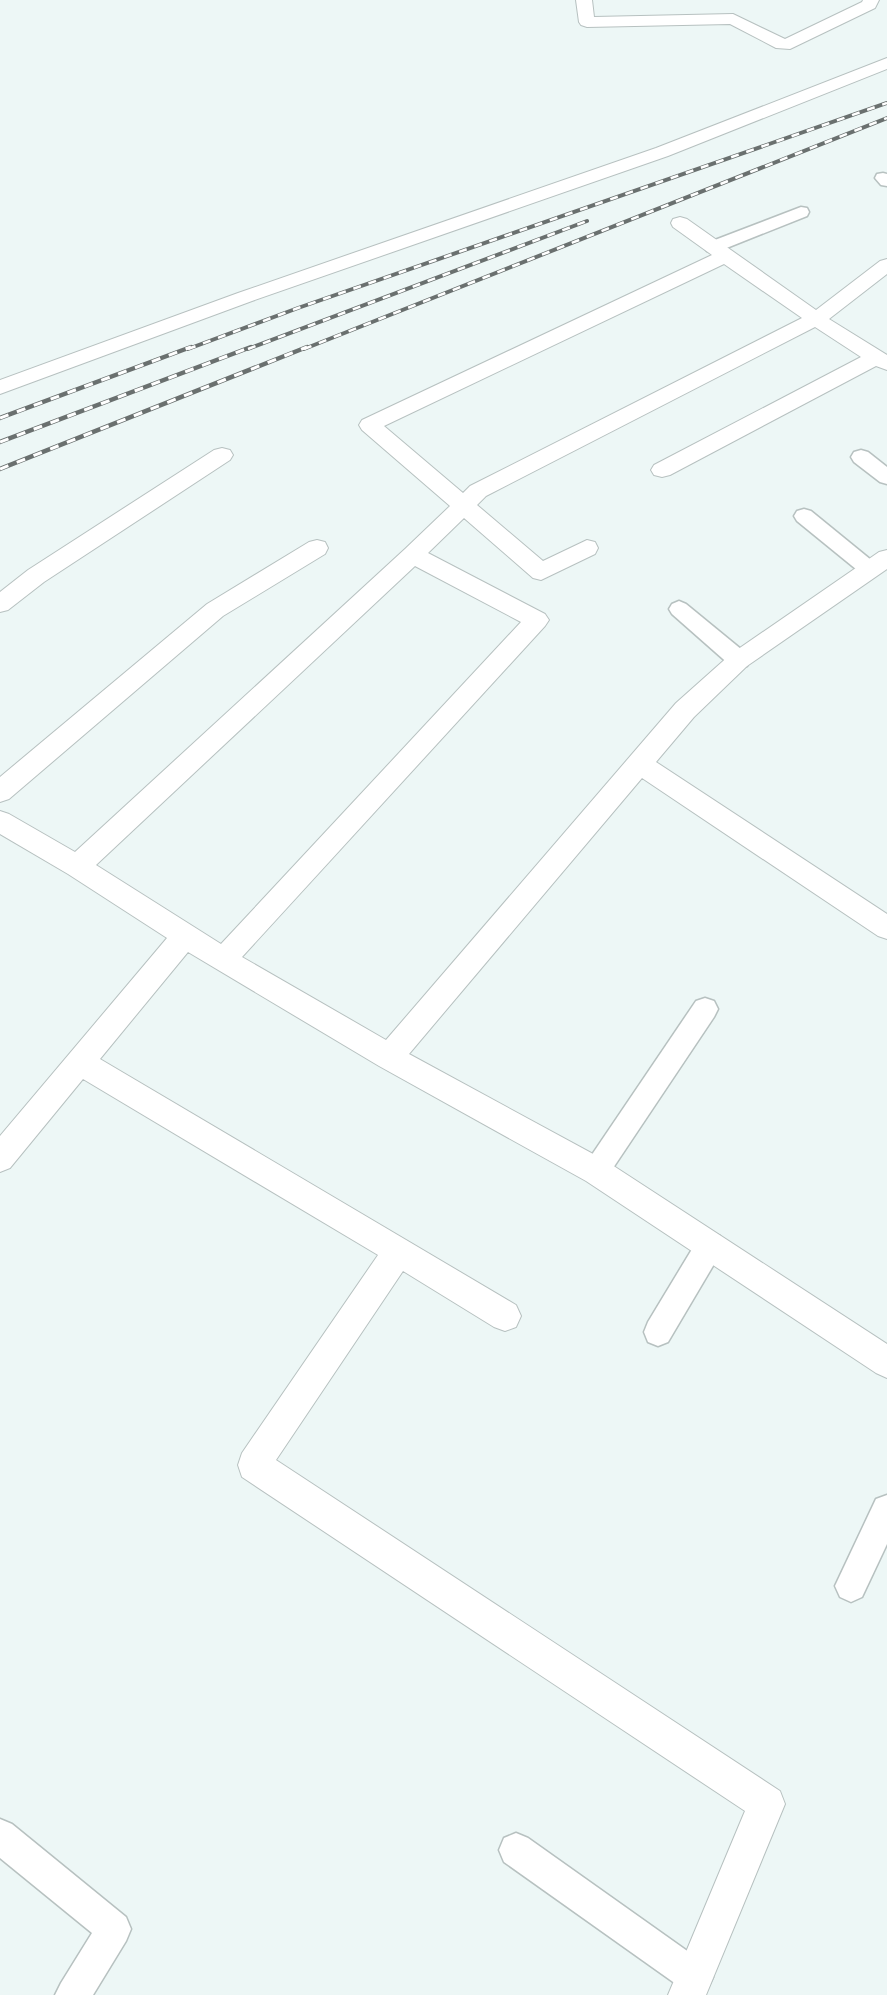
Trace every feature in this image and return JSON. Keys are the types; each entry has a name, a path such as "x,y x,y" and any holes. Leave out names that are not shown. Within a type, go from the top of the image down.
{"street":[{"path":"584,0 587,22 733,19 782,44 790,44 869,5 871,0"},
{"path":"0,387 245,297 662,152 887,63"},
{"path":"680,223 816,319 882,361"},
{"path":"587,548 541,572 369,425 719,251"},
{"path":"77,866 414,555 478,491 816,319 887,265"},
{"path":"662,470 882,361"},
{"path":"0,604 36,576 222,455"},
{"path":"0,792 215,610 317,548"},
{"path":"223,960 537,620 414,555"},
{"path":"389,1057 685,710 739,660 878,563"},
{"path":"640,764 887,928"},
{"path":"0,821 77,866 223,960 389,1057 596,1171 886,1358"},
{"path":"0,1158 185,936"},
{"path":"81,1063 505,1316"},
{"path":"398,1251 254,1465 767,1804 691,1986"}],"lane":[{"path":"719,251 801,212"},
{"path":"861,457 887,477"},
{"path":"804,516 878,563"},
{"path":"679,609 739,660"},
{"path":"596,1171 705,1009"},
{"path":"658,1332 710,1245"},
{"path":"851,1586 887,1510"},
{"path":"0,1836 114,1929 73,1995"},
{"path":"516,1850 691,1986"}],"railway":[{"path":"188,349 298,308 887,103"},
{"path":"304,349 887,118"},
{"path":"248,349 587,221"},
{"path":"0,418 191,347"},
{"path":"0,442 251,347"},
{"path":"0,469 307,347"}]}
